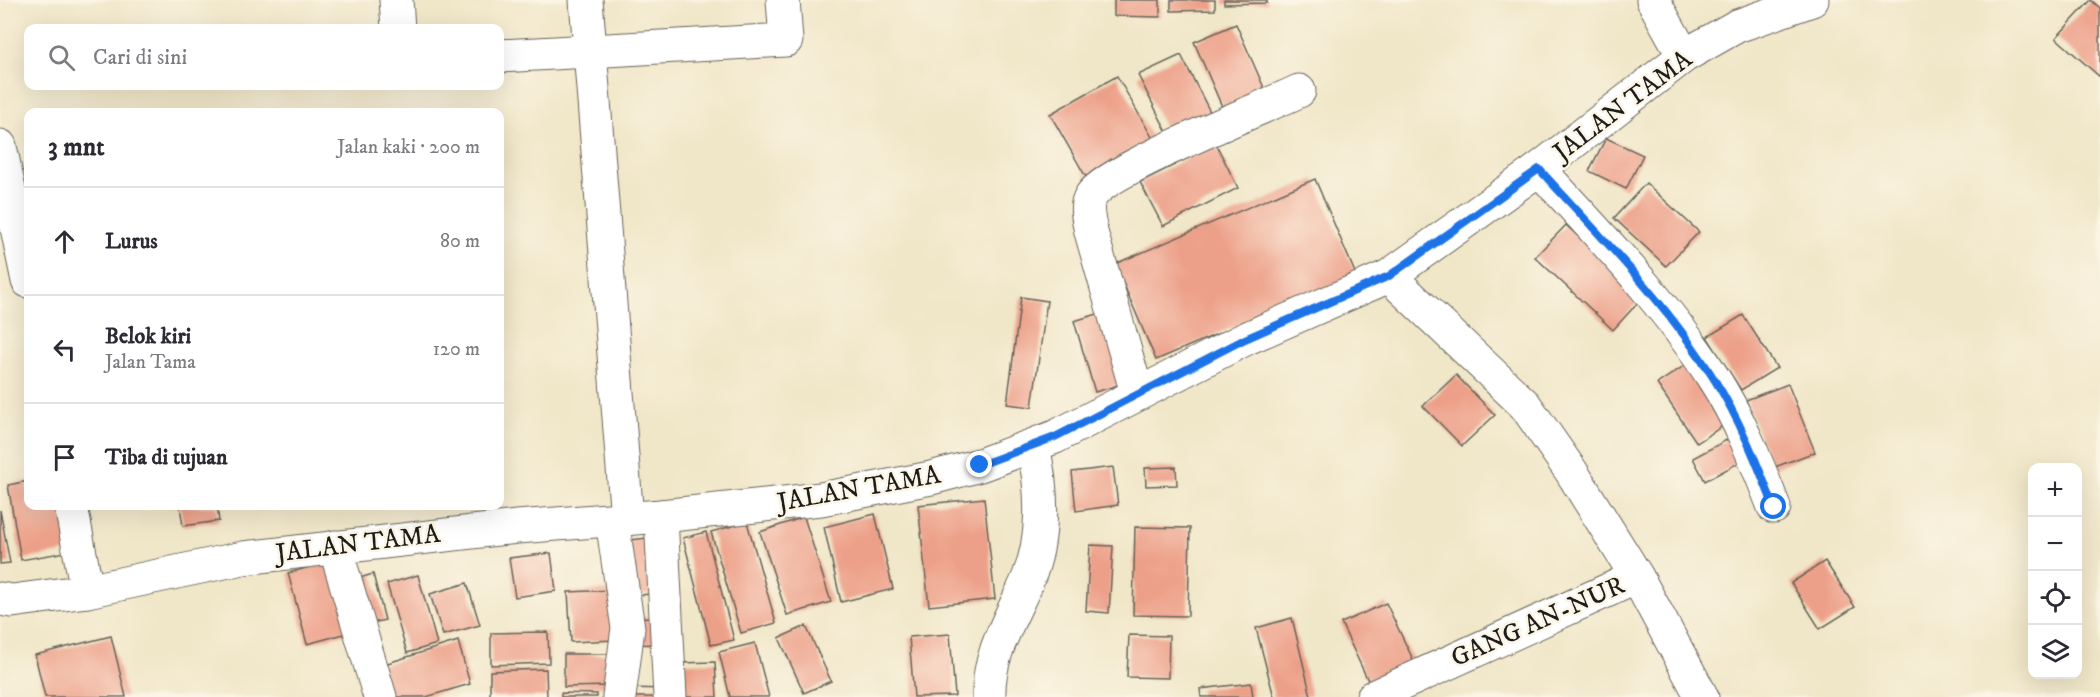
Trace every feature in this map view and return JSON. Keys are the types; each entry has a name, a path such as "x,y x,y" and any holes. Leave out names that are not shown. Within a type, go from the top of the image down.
{"street":[{"path":"396,0 398,24"},
{"path":"586,0 628,628 619,697"},
{"path":"504,56 786,40 783,0"},
{"path":"1653,0 1684,56"},
{"name":"JALAN TAMA","path":"0,599 12,600 87,591 243,558 517,527 661,516 822,499 980,465 1033,447 1090,420 1137,393 1245,339 1389,276 1539,169 1684,56 1737,26 1812,0"},
{"path":"1137,393 1091,232 1087,206 1091,195 1101,185 1143,162 1299,92"},
{"path":"0,146 24,262"},
{"path":"1539,169 1648,289 1715,379 1754,454 1774,507"},
{"path":"1389,276 1526,405 1571,471 1637,577 1702,697"},
{"path":"988,697 991,666 1029,576 1037,544 1041,479 1033,447"},
{"path":"72,510 87,591"},
{"path":"661,516 670,697"},
{"path":"335,547 380,697"},
{"name":"GANG AN-NUR","path":"1373,697 1637,577"}],"building":[{"path":"1114,0 1160,0 1160,17 1114,16"},
{"path":"1171,0 1215,0 1215,10 1171,11"},
{"path":"1224,0 1267,0 1267,3 1224,4"},
{"path":"2091,0 2100,8 2100,77 2056,38"},
{"path":"1236,24 1265,90 1223,109 1194,42"},
{"path":"1181,55 1210,112 1167,132 1138,75"},
{"path":"1117,76 1157,146 1090,184 1050,114"},
{"path":"1606,138 1643,155 1626,189 1589,171"},
{"path":"1216,144 1238,188 1163,226 1140,182"},
{"path":"1315,179 1356,275 1156,360 1115,264"},
{"path":"1646,183 1699,232 1666,266 1614,218"},
{"path":"1566,225 1643,297 1613,330 1535,257"},
{"path":"1021,297 1047,301 1032,407 1007,404"},
{"path":"1111,310 1132,381 1095,392 1074,321"},
{"path":"1743,315 1777,368 1741,390 1707,337"},
{"path":"1693,360 1733,419 1697,443 1657,384"},
{"path":"1456,375 1495,415 1462,446 1423,406"},
{"path":"1788,384 1815,452 1772,468 1746,400"},
{"path":"1732,437 1744,460 1705,481 1693,458"},
{"path":"1113,467 1118,505 1076,511 1072,472"},
{"path":"1176,467 1177,485 1146,486 1145,468"},
{"path":"24,482 24,510 65,510 72,551 21,560 8,485"},
{"path":"984,498 995,599 929,606 918,505"},
{"path":"0,510 10,563 0,564"},
{"path":"181,510 218,510 219,521 183,526"},
{"path":"875,514 893,589 841,602 824,527"},
{"path":"804,517 831,602 787,615 760,532"},
{"path":"747,522 776,623 741,633 711,532"},
{"path":"1135,527 1190,528 1188,616 1133,615"},
{"path":"706,532 734,640 711,645 683,538"},
{"path":"656,537 662,593 628,596 622,541"},
{"path":"1090,545 1113,546 1109,613 1086,611"},
{"path":"551,553 556,591 515,597 509,558"},
{"path":"336,560 355,631 307,644 288,573"},
{"path":"1825,561 1855,607 1820,629 1791,583"},
{"path":"373,574 385,620 364,625 353,580"},
{"path":"418,575 437,644 407,653 387,584"},
{"path":"467,583 480,625 443,635 430,594"},
{"path":"613,590 615,640 571,642 568,592"},
{"path":"1386,603 1418,670 1373,691 1341,623"},
{"path":"636,617 666,618 665,645 635,644"},
{"path":"1292,618 1311,696 1274,697 1256,628"},
{"path":"806,626 831,681 804,693 779,638"},
{"path":"548,632 549,663 491,665 491,633"},
{"path":"950,634 955,696 914,697 909,637"},
{"path":"1129,635 1169,636 1168,678 1127,677"},
{"path":"111,636 126,697 45,697 35,655"},
{"path":"458,641 470,684 426,697 384,697 375,667"},
{"path":"755,643 769,697 730,697 719,652"},
{"path":"564,654 612,654 612,686 564,687"},
{"path":"715,662 717,697 682,697 680,663"},
{"path":"546,669 547,697 490,697 490,671"},
{"path":"1251,683 1253,697 1201,697 1200,689"},
{"path":"628,688 666,689 666,697 627,697"},
{"path":"561,693 597,694 597,697 561,697"}],"route":[{"path":"980,465 1055,437 1245,339 1389,276 1539,169 1648,289 1715,379 1754,454 1774,507"}]}
